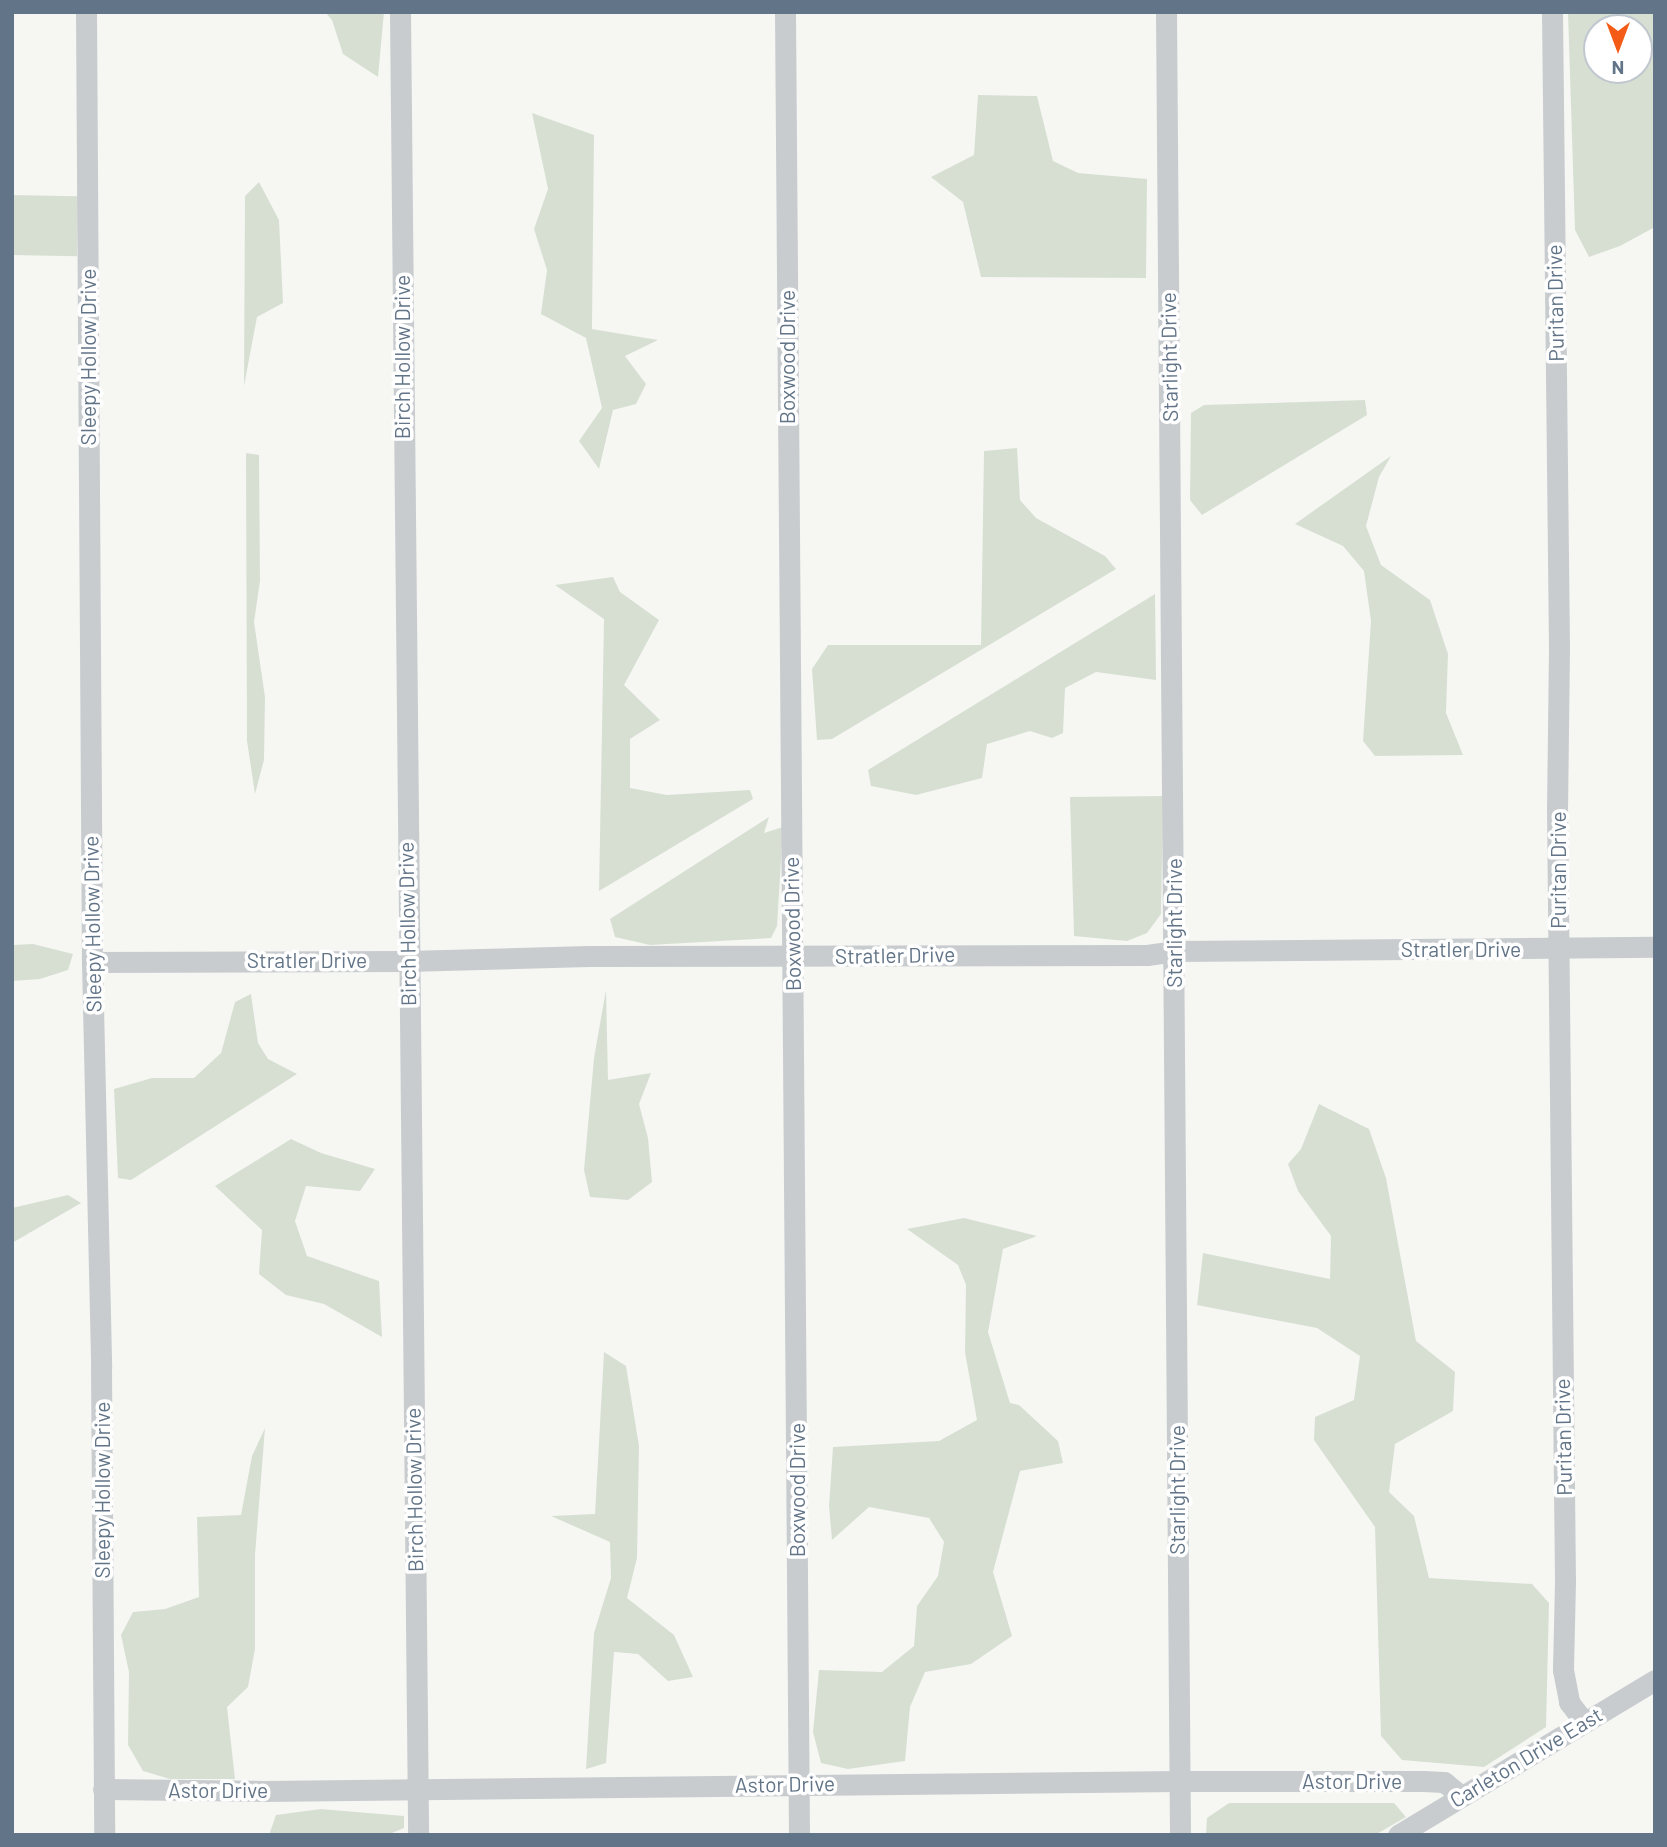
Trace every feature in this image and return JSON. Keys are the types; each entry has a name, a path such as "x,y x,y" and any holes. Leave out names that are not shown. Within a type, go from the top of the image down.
{"street":[{"name":"Sleepy Hollow Drive","path":"86,12 92,962 101,1368 104,1835"},
{"name":"Birch Hollow Drive","path":"400,12 407,961 418,1835"},
{"name":"Boxwood Drive","path":"785,12 799,1835"},
{"name":"Starlight Drive","path":"1166,12 1180,1835"},
{"name":"Puritan Drive","path":"1552,12 1559,648 1558,948 1565,1581 1563,1670 1569,1702 1584,1722"},
{"name":"Stratler Drive","path":"92,962 1022,953 1147,955 1174,951 1655,947"},
{"name":"Carleton Drive East","path":"1398,1835 1655,1680"},
{"name":"Astor Drive","path":"103,1789 263,1791 1179,1781 1444,1782 1461,1797"}],"shaded area":[{"path":"325,12 384,12 378,77 343,54 332,20"},
{"path":"1655,12 1655,227 1620,246 1589,257 1575,230 1568,13"},
{"path":"978,95 1037,96 1053,161 1078,173 1147,179 1146,278 981,277 963,202 931,177 974,155"},
{"path":"532,113 594,135 592,329 658,340 625,356 646,384 636,404 613,410 599,469 579,441 602,408 586,338 541,314 547,270 534,229 548,189"},
{"path":"259,182 279,220 283,303 257,317 244,386 245,196"},
{"path":"12,195 78,196 77,256 12,255"},
{"path":"1365,400 1367,415 1202,515 1190,500 1191,413 1204,405"},
{"path":"1017,448 1020,500 1036,518 1105,556 1116,569 832,739 817,740 812,669 828,645 981,645 984,451"},
{"path":"246,453 259,455 260,581 254,622 265,697 264,760 255,794 247,741"},
{"path":"1391,456 1379,477 1366,526 1381,565 1430,600 1448,654 1446,713 1463,755 1375,756 1363,741 1371,621 1364,571 1343,546 1295,524"},
{"path":"613,577 620,592 659,620 624,685 660,720 630,739 630,788 667,795 750,790 753,799 599,891 604,619 555,585"},
{"path":"1155,594 1156,680 1096,672 1065,688 1063,733 1052,738 1030,731 987,744 982,778 916,795 871,786 868,770"},
{"path":"1163,796 1161,914 1147,933 1127,941 1074,936 1070,797"},
{"path":"769,817 764,833 783,827 777,926 771,938 650,945 615,937 610,919"},
{"path":"33,944 73,954 68,970 40,979 12,981 12,945"},
{"path":"606,990 608,1080 651,1073 639,1104 648,1138 652,1182 628,1200 590,1197 584,1170 594,1058"},
{"path":"251,994 258,1043 268,1059 297,1074 131,1180 118,1178 114,1089 152,1078 194,1078 221,1053 235,1002"},
{"path":"1319,1104 1369,1129 1386,1178 1416,1341 1455,1372 1453,1411 1395,1444 1389,1492 1414,1516 1429,1578 1532,1584 1549,1603 1546,1727 1484,1767 1402,1760 1381,1736 1375,1527 1314,1440 1315,1417 1354,1400 1360,1356 1317,1328 1197,1305 1203,1253 1330,1279 1331,1236 1298,1191 1288,1164 1301,1149"},
{"path":"291,1139 321,1153 375,1169 360,1191 306,1186 295,1221 307,1256 379,1281 382,1337 324,1304 286,1295 259,1274 262,1230 215,1186"},
{"path":"68,1195 81,1203 12,1243 12,1208"},
{"path":"964,1218 1037,1236 1003,1249 988,1332 1010,1403 1019,1405 1058,1441 1063,1463 1020,1471 993,1572 1012,1636 971,1664 925,1672 910,1707 905,1761 848,1769 821,1763 813,1732 819,1670 882,1672 914,1646 917,1606 938,1576 944,1542 929,1518 869,1507 832,1540 829,1506 833,1447 939,1441 977,1420 965,1352 966,1285 958,1265 907,1229"},
{"path":"604,1352 626,1366 639,1446 637,1558 627,1598 674,1635 693,1677 668,1681 638,1654 614,1652 606,1763 586,1769 594,1633 611,1578 610,1542 551,1516 595,1514"},
{"path":"265,1428 255,1555 255,1649 248,1687 227,1707 235,1779 170,1779 143,1771 128,1745 129,1672 121,1635 133,1612 165,1609 199,1597 197,1517 241,1515 252,1456"},
{"path":"1229,1803 1394,1803 1406,1817 1375,1835 1206,1835 1207,1818"},
{"path":"321,1809 404,1816 404,1828 387,1835 269,1835 276,1815"}]}
